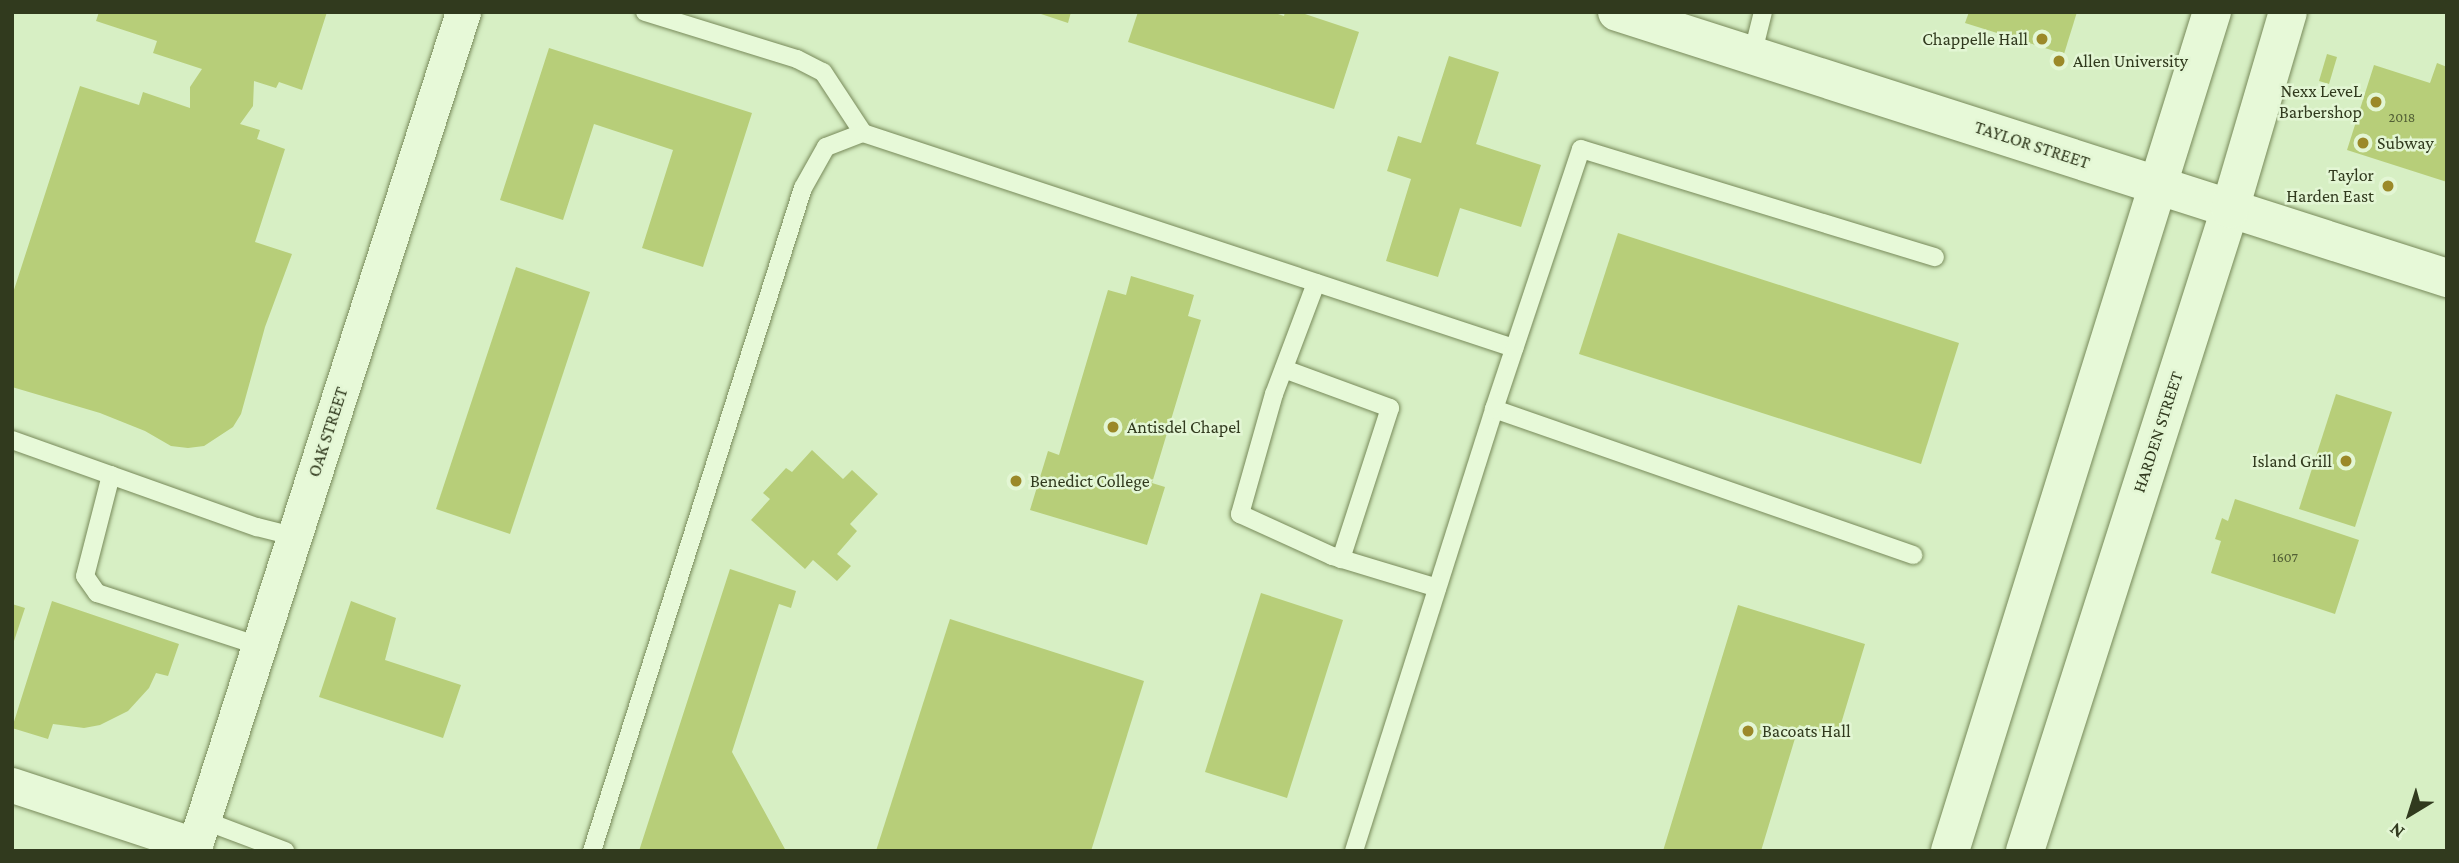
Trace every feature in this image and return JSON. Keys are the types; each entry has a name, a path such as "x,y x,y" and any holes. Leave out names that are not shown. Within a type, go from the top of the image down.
{"main road":[{"name":"TAYLOR STREET","path":"1617,12 2447,278"},
{"path":"1950,851 2160,186 2212,12"},
{"name":"HARDEN STREET","path":"2025,851 2230,209 2287,12"}],"street":[{"name":"OAK STREET","path":"200,842 259,646 463,12"},
{"path":"12,785 200,842"}],"lane":[{"path":"645,12 797,59 823,72 863,133 1514,348"},
{"path":"1752,55 1763,12"},
{"path":"592,851 803,188 826,147 863,133"},
{"path":"1354,851 1494,409 1581,149 1935,257"},
{"path":"1316,283 1284,369 1240,514 1341,559 1437,588"},
{"path":"1284,369 1390,408 1341,559"},
{"path":"1494,409 1913,555"},
{"path":"12,440 257,527 294,536"},
{"path":"111,475 85,576 97,593 259,646"},
{"path":"200,842 285,851"}],"building":[{"path":"99,12 327,12 302,90 279,82 276,88 254,81 253,106 240,124 260,130 257,139 285,149 255,242 292,254 265,327 241,414 233,427 204,446 171,446 145,431 100,413 12,387 12,296 80,86 139,105 143,92 190,108 190,87 202,69 153,53 157,41 96,21"},
{"path":"1035,12 1071,12 1068,23"},
{"path":"1138,12 1272,12 1284,16 1285,12 1299,12 1359,32 1334,109 1128,42"},
{"name":"Chappelle Hall","path":"1969,12 2077,12 2064,54 1965,23"},
{"path":"549,48 752,113 703,267 642,248 673,150 594,124 563,220 500,200"},
{"path":"2327,54 2337,57 2329,84 2319,81"},
{"path":"1449,56 1499,72 1476,144 1541,165 1521,227 1460,208 1438,277 1386,261 1411,179 1387,171 1398,136 1421,143"},
{"path":"2437,63 2447,67 2447,182 2347,150 2374,65 2430,83"},
{"path":"1618,233 1959,343 1921,464 1579,354"},
{"path":"516,267 590,292 510,534 436,509"},
{"path":"1131,276 1194,295 1188,316 1201,320 1152,483 1165,487 1147,545 1030,510 1048,451 1059,455 1108,290 1126,295"},
{"name":"Island Grill","path":"2336,394 2392,412 2355,527 2299,509"},
{"path":"812,450 843,479 852,470 878,494 850,524 857,531 837,554 851,566 837,581 813,560 805,569 751,520 770,499 763,493 786,468 792,472"},
{"path":"2235,499 2359,540 2335,614 2211,573 2221,541 2215,539 2222,518 2228,521"},
{"path":"730,569 796,591 791,608 779,604 732,752 786,851 639,851"},
{"path":"1261,593 1343,620 1287,798 1205,772"},
{"path":"52,601 179,644 168,676 156,673 149,688 128,711 100,725 84,728 53,724 48,739 12,728"},
{"path":"351,601 396,618 385,660 461,685 443,738 319,697"},
{"path":"12,604 25,608 13,644 12,644"},
{"name":"Bacoats Hall","path":"1738,605 1865,644 1837,737 1799,725 1761,851 1663,851"},
{"path":"950,619 1144,681 1091,851 876,851"}],"place":[{"name":"Chappelle Hall","path":"2042,39"},
{"name":"Allen University","path":"2059,61"},
{"name":"Nexx LeveL Barbershop","path":"2376,102"},
{"name":"Subway","path":"2363,143"},
{"name":"Taylor Harden East","path":"2388,186"},
{"name":"Antisdel Chapel","path":"1113,427"},
{"name":"Island Grill","path":"2346,461"},
{"name":"Benedict College","path":"1016,481"},
{"name":"Bacoats Hall","path":"1748,731"}]}
